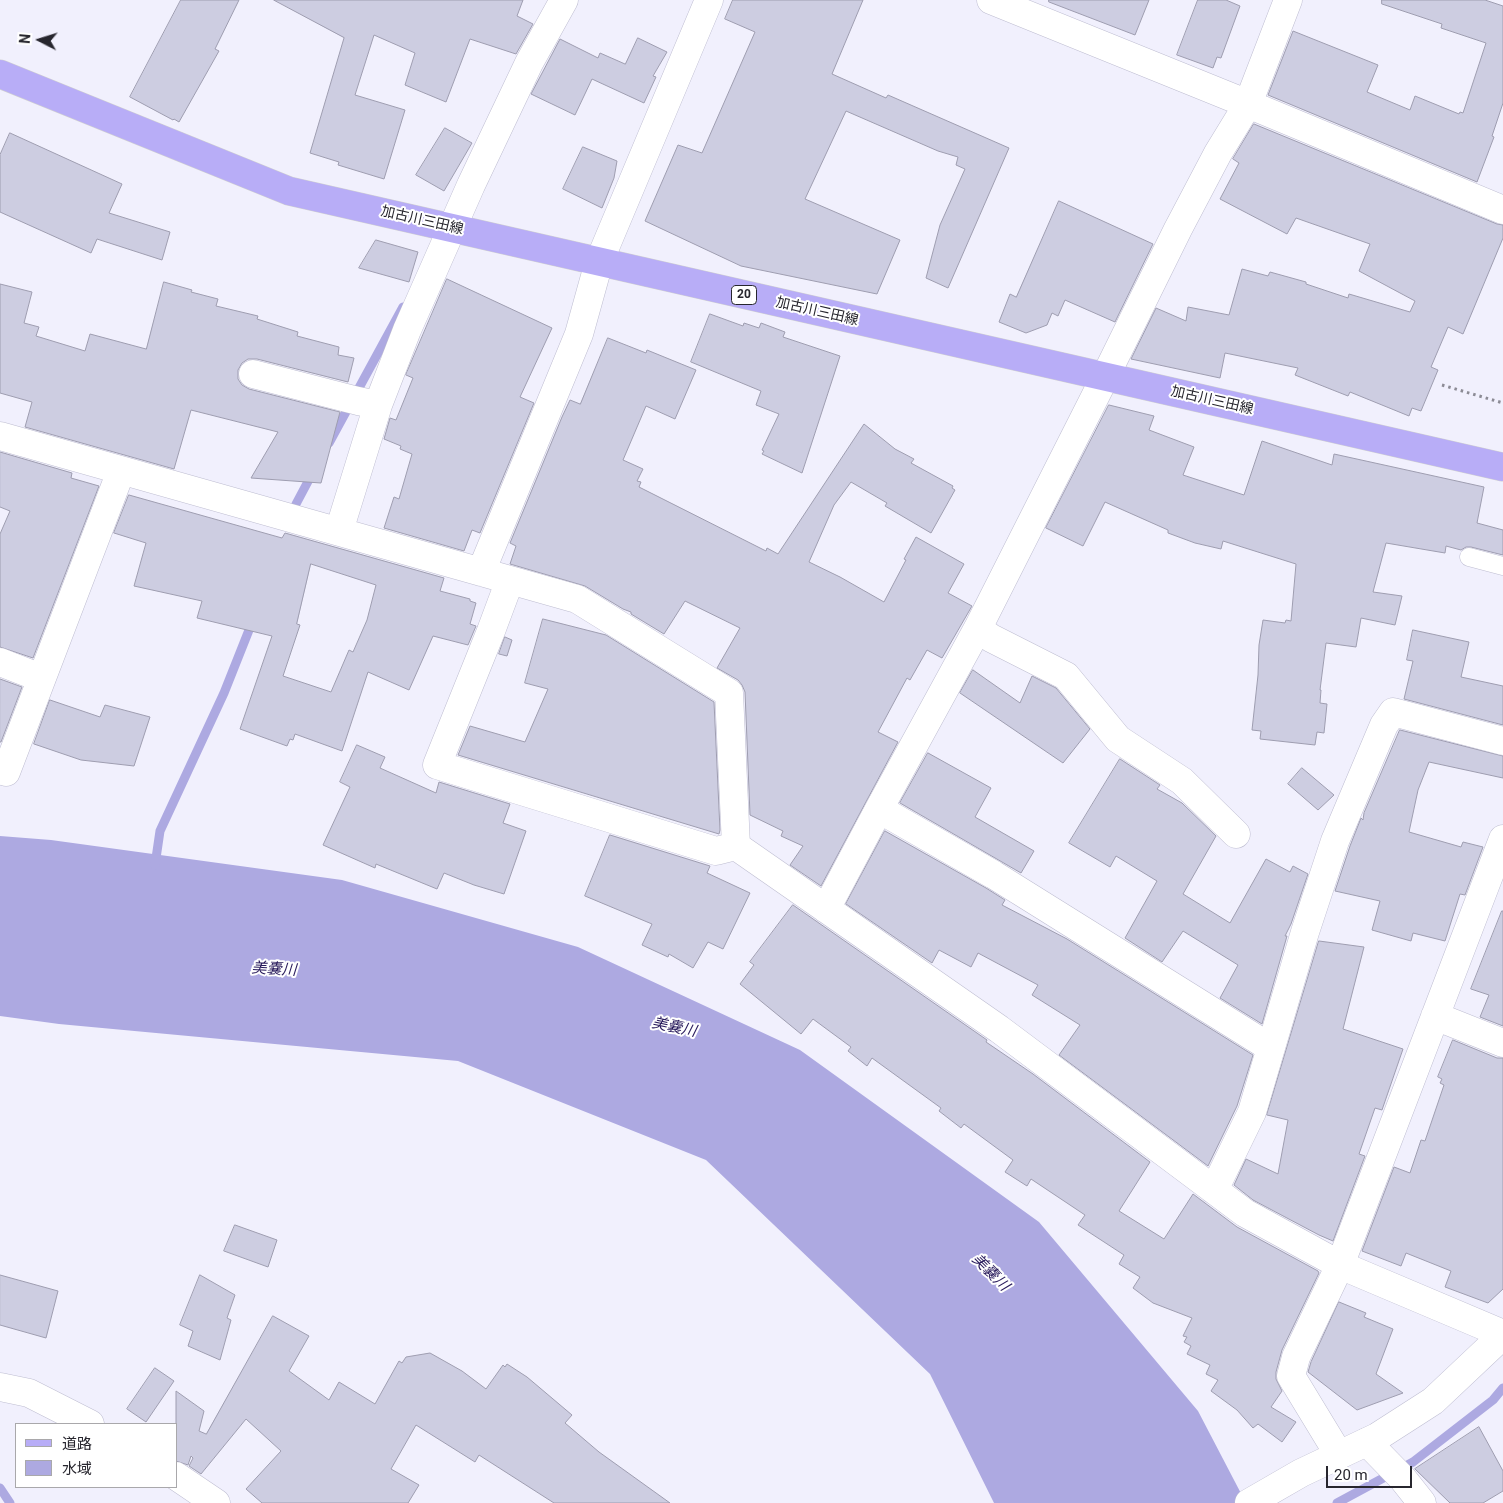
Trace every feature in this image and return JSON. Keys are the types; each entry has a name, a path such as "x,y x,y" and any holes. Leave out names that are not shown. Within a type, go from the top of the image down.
{"main road":[{"name":"加古川三田線","path":"0,74 289,191 1503,467"}],"street":[{"path":"339,531 378,405 407,330 453,228 470,185 529,63 564,0"},
{"path":"481,572 579,334 598,262 709,0"},
{"path":"991,0 1503,210"},
{"path":"826,908 978,628 1182,220 1218,153 1248,104 1288,0"},
{"path":"253,374 378,405"},
{"path":"0,436 577,599 729,693 736,846"},
{"path":"6,772 121,471"},
{"path":"510,580 437,765 716,851 736,846 998,1029 1245,1212 1340,1265 1503,1334 1433,1401 1376,1450 1339,1455 1301,1473 1249,1503"},
{"path":"978,628 991,638 1066,676 1118,739 1182,781 1236,834"},
{"path":"0,662 41,678"},
{"path":"1214,1190 1252,1112 1305,932 1335,842 1384,725 1393,712 1503,740"},
{"path":"879,809 994,875 1271,1048"},
{"path":"1339,1455 1291,1376 1296,1357 1340,1265 1503,842"},
{"path":"1436,1016 1503,1042"},
{"path":"0,1388 29,1393 88,1423"},
{"path":"1376,1450 1422,1503"},
{"path":"178,1477 216,1503"}],"lane":[{"path":"1469,557 1503,566"}],"path":[{"path":"1442,385 1503,404"}],"water":[{"name":"美嚢川","path":"0,836 51,840 342,880 578,947 800,1050 1039,1222 1198,1411 1246,1503 994,1503 930,1374 706,1160 458,1061 59,1024 0,1016"}],"building":[{"path":"181,0 239,0 215,49 219,51 179,122 130,97"},
{"path":"274,0 523,0 517,16 533,24 516,54 470,39 446,102 405,85 415,53 374,35 355,95 405,110 384,179 338,165 339,162 310,153 344,38"},
{"path":"733,0 863,0 832,74 886,98 888,95 1009,148 948,288 926,278 940,225 965,169 956,165 958,157 938,151 846,111 805,199 900,240 877,294 741,266 645,221 678,145 702,153 755,32 725,19"},
{"path":"1049,0 1149,0 1135,35 1049,2"},
{"path":"1198,0 1226,0 1240,6 1221,58 1217,57 1213,68 1177,55"},
{"path":"1382,0 1485,0 1503,6 1503,103 1492,136 1494,137 1477,182 1268,95 1293,31 1378,65 1367,92 1410,110 1415,96 1459,114 1460,112 1463,113 1486,43 1441,28 1442,24 1382,4"},
{"path":"638,38 667,52 653,76 656,77 644,103 592,79 575,115 531,94 560,39 598,58 600,53 625,64"},
{"path":"1254,124 1503,225 1503,238 1463,334 1448,327 1431,367 1438,370 1421,411 1412,408 1409,416 1350,392 1348,396 1295,375 1298,368 1225,353 1220,378 1131,359 1156,308 1186,321 1188,307 1229,315 1242,269 1268,276 1270,272 1306,282 1306,284 1348,298 1349,294 1410,312 1415,301 1359,271 1370,244 1296,218 1287,234 1220,199 1239,163 1233,159"},
{"path":"445,128 472,143 444,191 416,175"},
{"path":"10,133 122,184 109,213 170,232 162,260 97,239 91,253 0,212 0,155"},
{"path":"583,147 617,161 614,178 602,208 563,189"},
{"path":"1059,201 1153,244 1115,322 1065,300 1058,316 1052,313 1047,325 1026,333 999,322 1010,294 1016,297"},
{"path":"376,240 418,252 409,282 359,268"},
{"path":"447,279 552,328 520,397 534,403 480,533 472,530 464,551 384,528 394,497 399,499 412,454 400,449 401,446 384,439 390,418 396,420 413,378 406,375"},
{"path":"164,282 218,299 216,306 258,316 257,319 298,332 297,336 339,347 338,355 354,358 348,382 257,359 248,359 242,363 238,370 238,379 242,385 249,389 340,412 321,483 251,478 278,432 191,410 174,469 25,427 32,402 0,393 0,284 32,292 24,323 39,327 36,336 85,351 90,334 146,349"},
{"path":"710,314 743,326 744,323 759,328 761,323 785,332 783,337 840,356 802,473 762,454 764,451 762,450 779,414 756,405 761,391 691,362"},
{"path":"608,338 646,353 647,350 696,370 675,419 646,406 623,460 643,469 637,481 641,482 639,487 766,551 767,548 778,554 864,424 895,449 914,459 911,463 953,486 952,488 955,490 931,533 885,506 887,503 851,482 834,505 809,562 884,602 916,537 964,564 948,593 972,606 942,658 927,650 910,680 907,678 878,732 898,742 821,886 790,865 803,846 781,836 783,831 750,815 745,692 738,680 717,668 740,628 685,601 664,634 631,614 631,612 585,586 510,564 516,546 510,543 562,417 570,400 580,404"},
{"path":"1109,405 1154,416 1149,430 1194,447 1183,475 1244,495 1262,441 1332,465 1334,454 1484,487 1477,523 1503,530 1503,555 1471,547 1461,550 1446,546 1445,553 1386,543 1373,592 1402,596 1395,625 1361,618 1356,647 1326,643 1320,690 1320,703 1327,704 1324,733 1317,732 1315,745 1260,739 1261,731 1252,730 1263,620 1285,623 1286,620 1291,621 1296,564 1223,541 1221,549 1195,543 1168,533 1168,530 1105,502 1083,546 1046,528"},
{"path":"0,452 72,473 71,478 99,486 33,658 0,647 0,534 10,511 0,507"},
{"path":"129,495 282,538 285,533 444,578 440,591 470,599 470,601 476,603 470,624 476,626 468,645 433,636 409,690 368,672 342,751 295,734 293,740 290,739 287,746 240,729 272,636 197,618 202,601 134,586 146,543 114,533","holes":["311,564 376,585 367,620 353,652 349,650 331,692 283,676 300,625 297,624"]},
{"path":"543,619 606,635 714,702 719,834 458,755 470,726 525,742 548,689 525,683"},
{"path":"1413,630 1469,642 1461,677 1503,686 1503,725 1404,699 1413,661 1407,660"},
{"path":"505,637 512,640 507,656 499,654"},
{"path":"973,670 1020,703 1032,676 1056,688 1090,729 1063,763 960,693"},
{"path":"0,679 22,687 1,742 0,742"},
{"path":"50,700 100,717 105,705 150,717 134,766 81,760 34,744"},
{"path":"1400,730 1503,756 1503,778 1429,762 1418,790 1409,832 1461,847 1463,842 1483,847 1465,895 1460,894 1445,941 1413,933 1411,941 1372,930 1380,901 1335,891 1361,818 1363,820 1364,813"},
{"path":"357,745 385,757 380,768 436,793 439,782 510,804 503,823 526,831 504,894 444,873 437,889 376,864 375,868 323,845 350,787 340,782"},
{"path":"928,753 991,788 975,817 1034,851 1021,873 900,803"},
{"path":"1120,759 1160,785 1157,789 1182,803 1216,836 1183,894 1230,923 1266,859 1290,872 1293,866 1308,874 1285,936 1287,936 1262,1024 1220,998 1238,965 1183,931 1162,962 1125,938 1157,881 1116,856 1110,867 1069,843"},
{"path":"1302,768 1334,795 1318,810 1288,784"},
{"path":"885,831 986,888 1005,900 1002,905 1067,939 1253,1055 1237,1106 1208,1166 1059,1055 1080,1025 1032,995 1038,985 978,953 971,967 939,950 932,963 846,904"},
{"path":"610,835 710,866 707,873 750,893 723,949 708,942 693,968 669,954 668,957 642,945 652,924 585,896"},
{"path":"793,905 987,1040 986,1042 1033,1074 1150,1162 1119,1211 1164,1239 1193,1194 1237,1227 1318,1271 1319,1273 1282,1350 1276,1372 1276,1379 1282,1391 1271,1407 1296,1422 1282,1442 1258,1424 1253,1428 1237,1410 1211,1391 1218,1380 1206,1374 1210,1365 1187,1354 1191,1346 1184,1342 1187,1337 1183,1336 1192,1318 1153,1303 1133,1288 1140,1277 1119,1264 1124,1255 1078,1225 1085,1215 1031,1179 1027,1186 1005,1172 1013,1160 964,1124 961,1128 939,1111 941,1108 872,1058 867,1066 848,1051 851,1047 813,1019 801,1034 740,984 754,965 750,962"},
{"path":"1502,911 1503,1026 1480,1017 1489,995 1471,989"},
{"path":"1319,941 1364,947 1343,1029 1403,1049 1382,1110 1375,1108 1359,1154 1365,1156 1333,1241 1253,1200 1234,1185 1246,1159 1278,1174 1288,1120 1267,1115"},
{"path":"1453,1040 1497,1058 1503,1058 1503,1289 1488,1303 1445,1287 1451,1271 1406,1253 1401,1266 1362,1251 1394,1167 1410,1173 1421,1140 1425,1141 1444,1085 1440,1083 1442,1079 1438,1077"},
{"path":"235,1225 277,1240 268,1267 224,1251"},
{"path":"0,1275 58,1291 46,1338 0,1325"},
{"path":"200,1275 235,1295 227,1318 231,1320 220,1360 188,1346 193,1331 180,1325"},
{"path":"1339,1302 1366,1313 1364,1317 1393,1329 1376,1374 1403,1393 1357,1410 1308,1372"},
{"path":"273,1316 309,1336 289,1371 329,1400 339,1382 375,1404 399,1361 402,1363 406,1357 430,1353 462,1371 486,1389 503,1365 505,1367 507,1364 527,1377 572,1415 565,1423 599,1452 670,1503 554,1503 479,1455 475,1462 416,1425 391,1469 419,1485 408,1503 262,1503 246,1489 281,1451 246,1419 201,1474 189,1466 193,1458 191,1456 188,1465 178,1462 176,1391 204,1411 199,1431 206,1434"},
{"path":"155,1368 174,1381 146,1422 127,1409"},
{"path":"1479,1427 1503,1471 1503,1491 1483,1503 1450,1503 1415,1469"}],"waterway":[{"path":"329,443 403,307"},
{"path":"292,517 296,504 313,472"},
{"path":"155,865 160,831 224,693 253,620"},
{"path":"1337,1503 1413,1462 1493,1400 1503,1388"},
{"path":"0,1488 10,1503"}]}
